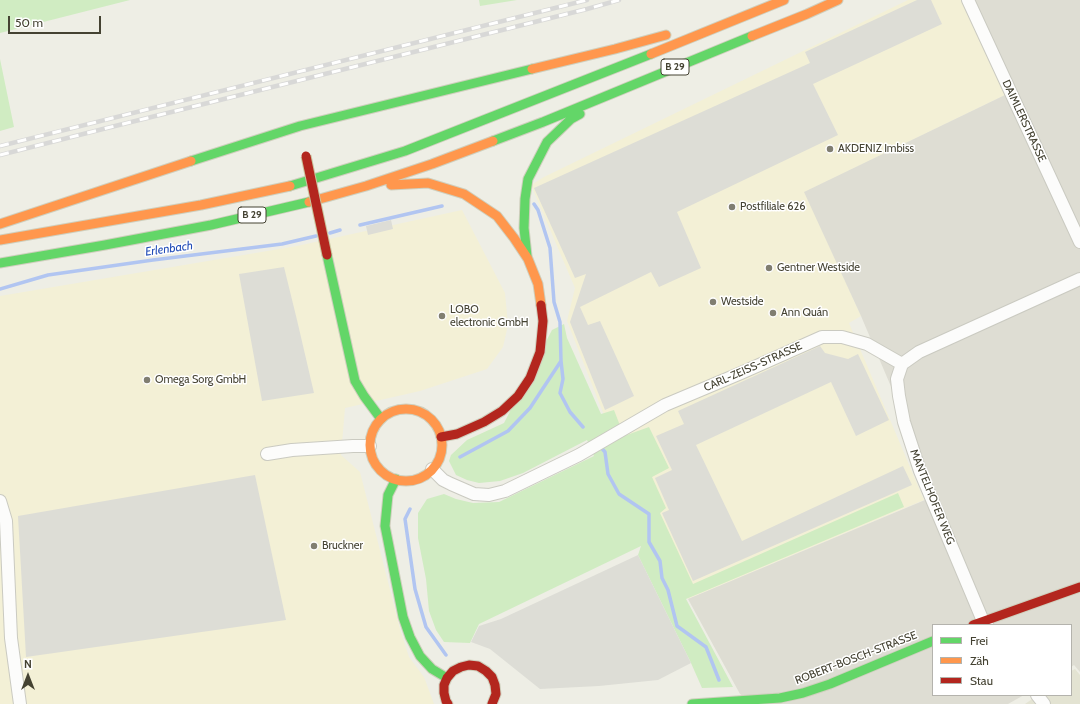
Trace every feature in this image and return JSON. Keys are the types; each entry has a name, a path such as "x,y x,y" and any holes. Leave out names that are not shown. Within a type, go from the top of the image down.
{"main road":[{"name":"B 29","path":"0,240 193,207 295,185 405,151 784,0"},
{"name":"B 29","path":"0,262 105,245 211,225 298,205 366,186 432,164 543,122 838,0"},
{"path":"692,27 756,12"},
{"path":"0,224 300,130 608,51 671,33"},
{"path":"528,259 524,228 525,199 528,179 547,142 571,119 624,88"},
{"path":"305,152 355,381 381,419"},
{"path":"366,186 428,184 464,194 497,216 528,259 538,284 543,321 540,352 530,378 518,396 502,411 484,422 457,434 441,437"},
{"path":"402,410 414,410 424,414 432,420 441,437 442,449 438,460 432,469 424,476 415,480 396,480 385,474 377,467 372,457 370,446 371,436 381,419 391,413 402,410"},
{"path":"396,480 388,495 385,526 403,617 410,637 420,656 432,670 447,678"},
{"path":"981,624 1080,587"},
{"name":"ROBERT-BOSCH-STRASSE","path":"692,704 780,698 803,694 932,641"},
{"path":"448,704 444,693 444,685 447,678 453,671 469,665 478,666 486,670 492,677 496,694 495,704"}],"street":[{"name":"DAIMLERSTRASSE","path":"968,0 1080,242"},
{"path":"902,364 919,352 1080,279"},
{"name":"CARL-ZEISS-STRASSE","path":"432,469 443,480 474,494 489,495 505,491 579,455 666,405 822,337 842,338 866,344 902,364"},
{"name":"MANTELHOFER WEG","path":"902,364 897,379 904,422 920,471 981,624"},
{"path":"267,454 292,450 370,446"},
{"path":"0,502 6,521 11,638 20,704"},
{"path":"1038,696 1044,704"}],"shaded area":[{"name":"Westside","path":"908,0 962,0 1005,95 805,192 861,316 849,323 924,500 688,599 602,410 567,321 575,288 531,185 544,177"},
{"path":"917,0 931,0 942,24 813,84 838,135 677,212 701,268 659,287 651,272 580,307 588,325 600,321 634,396 605,410 570,322 586,274 575,278 534,188 810,63 805,52"},
{"path":"962,0 1080,0 1080,672 1074,665 1072,666 1072,624 932,624 932,696 1022,696 1008,704 754,704 740,694 688,599 937,495 861,316 804,192 1005,95"},
{"path":"462,210 505,293 508,325 503,347 487,369 420,391 345,408 341,455 360,472 400,629 409,657 424,677 434,704 0,704 0,296 297,246"},
{"path":"391,220 393,229 368,235 366,226"},
{"path":"284,267 314,393 262,401 239,274"},
{"path":"820,346 825,353 848,359 858,354 889,420 856,436 831,382 696,445 742,541 903,466 912,485 693,581 662,513 669,510 655,478 672,470 656,436 684,424 678,411"},
{"path":"255,475 286,620 26,657 18,516"},
{"path":"638,555 691,663 658,680 599,686 540,689 490,649 471,642 479,626 501,619"},
{"path":"1075,669 1080,675 1080,704 1025,704 1037,696 1072,696 1072,670"}],"green space":[{"path":"0,0 130,0 0,33"},
{"path":"479,0 517,0 480,6"},
{"path":"0,59 14,127 0,131"},
{"path":"564,324 567,338 601,414 614,410 624,436 649,427 669,468 652,477 666,508 660,513 693,584 898,493 904,507 686,599 733,687 702,688 638,555 641,546 479,624 470,643 444,642 436,630 429,611 426,579 418,538 418,513 427,499 444,494 456,499 473,503 499,502 594,456 587,440 523,473 500,481 479,483 456,475 449,461 451,455 467,440 504,423 552,330"}],"waterway":[{"path":"534,204 538,210 550,248 554,302 560,322 563,379 560,393 570,412 583,427"},
{"name":"Erlenbach","path":"360,225 442,206"},
{"name":"Erlenbach","path":"330,233 340,230"},
{"name":"Erlenbach","path":"0,289 48,275 282,244 316,236"},
{"path":"460,457 508,431 530,408 561,361"},
{"path":"599,445 605,452 608,474 619,494 649,514 649,542 660,561 662,578 668,590 677,626 706,647 719,680"},
{"path":"410,509 405,519 415,589 426,627 446,655"}],"railway":[{"path":"0,146 587,0"},
{"path":"0,155 619,0"}],"traffic: fast":[{"path":"493,141 752,36"},
{"path":"290,186 405,151 651,54"},
{"path":"191,161 300,126 532,69"},
{"path":"527,256 524,228 525,199 528,179 547,142 571,119 580,114"},
{"path":"0,263 211,225 309,202"},
{"path":"327,255 355,381 381,419"},
{"path":"396,479 388,495 385,526 403,617 410,637 420,656 432,669 447,678"},
{"path":"692,704 780,698 803,693 830,684 932,641"}],"traffic: slow":[{"path":"651,54 784,0"},
{"path":"752,36 838,0"},
{"path":"532,69 666,35"},
{"path":"309,202 366,186 432,164 493,141"},
{"path":"0,224 191,161"},
{"path":"391,185 428,183 464,194 497,216 528,259 538,284 541,305"},
{"path":"0,240 201,205 290,186"},
{"path":"406,409 426,415 436,425 442,445 436,465 426,475 406,481 386,475 376,465 370,445 376,425 386,415 406,409"}],"traffic: jam":[{"path":"306,156 327,255"},
{"path":"441,437 457,434 484,422 502,411 518,396 530,378 540,352 543,321 541,305"},
{"path":"976,624 1080,587"},
{"path":"448,704 444,693 444,685 447,678 453,671 469,665 478,666 492,677 496,694 492,704"}],"place":[{"name":"AKDENIZ Imbiss","path":"830,149"},
{"name":"Postfiliale 626","path":"732,207"},
{"name":"Gentner Westside","path":"769,268"},
{"name":"Westside","path":"713,302"},
{"name":"Ann Quán","path":"773,313"},
{"name":"LOBO electronic GmbH","path":"442,316"},
{"name":"Omega Sorg GmbH","path":"147,380"},
{"name":"Bruckner","path":"314,546"}]}
